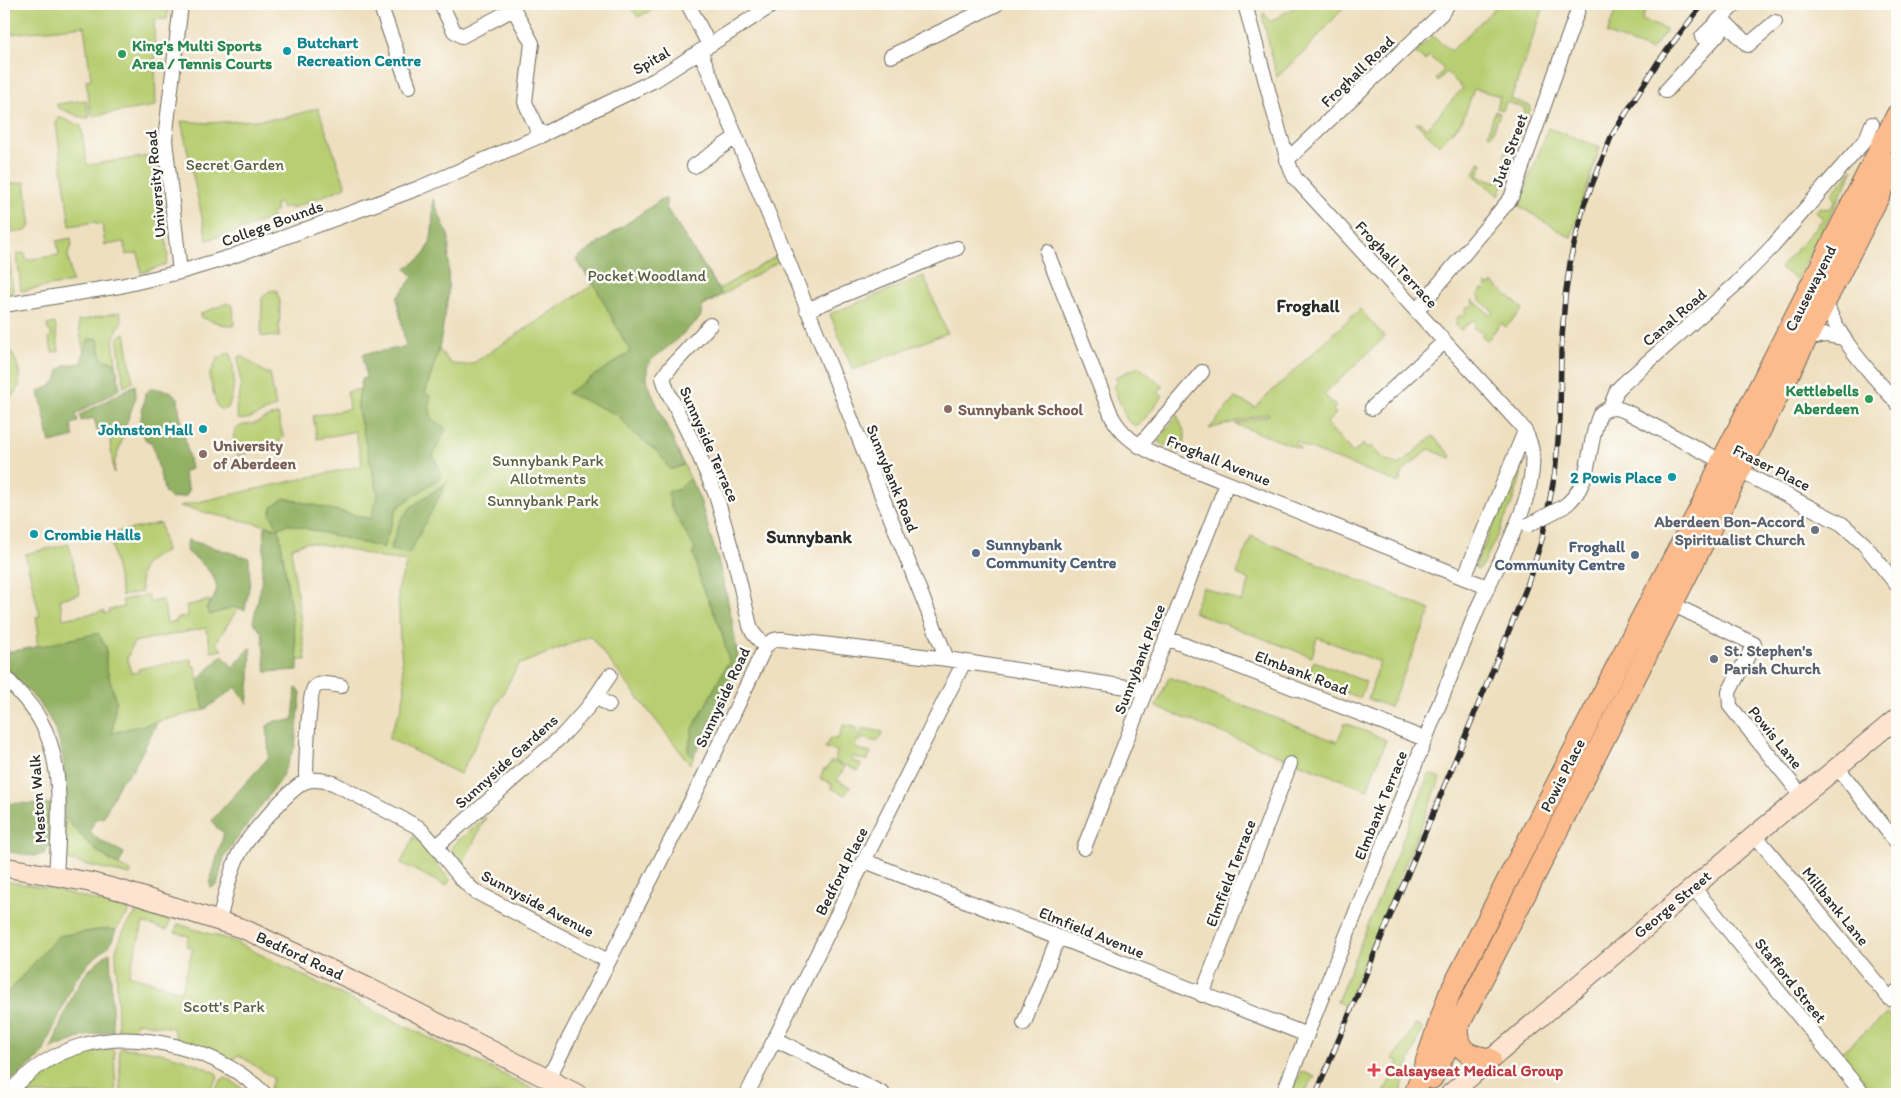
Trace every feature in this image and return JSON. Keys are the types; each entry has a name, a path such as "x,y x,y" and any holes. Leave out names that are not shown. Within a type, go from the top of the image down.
{"main road":[{"name":"Causewayend","path":"1731,466 1897,115"},
{"name":"Causewayend","path":"1731,466 1806,339 1897,160"},
{"name":"Powis Place","path":"1423,1094 1672,604 1731,466"},
{"name":"Powis Place","path":"1415,1094 1455,981 1489,919 1640,621 1701,507 1731,466"},
{"path":"1457,1027 1457,1037 1464,1051 1475,1056 1490,1059"}],"street":[{"name":"University Road","path":"180,272 165,140 181,4"},
{"path":"380,4 409,87"},
{"path":"441,4 454,31 462,36 513,6 532,43 525,102 540,136"},
{"name":"Sunnybank Road","path":"688,4 736,137 947,659"},
{"name":"Spital","path":"540,136 655,80 774,4"},
{"path":"891,56 997,4"},
{"name":"Froghall Terrace","path":"1245,4 1288,160 1295,178 1525,431 1531,444 1533,466 1522,528"},
{"name":"Froghall Road","path":"1288,160 1434,20 1448,4"},
{"name":"Jute Street","path":"1417,310 1507,204 1580,4"},
{"path":"1702,37 1735,4"},
{"path":"1721,18 1748,45 1775,22"},
{"path":"1666,91 1720,32 1721,18"},
{"name":"Canal Road","path":"1522,528 1563,507 1574,498 1579,491 1598,420 1603,411 1610,408 1617,390 1709,310 1773,246 1861,145 1867,137 1872,124"},
{"name":"College Bounds","path":"4,305 120,286 180,272 230,257 419,188 540,136"},
{"path":"694,166 736,137"},
{"path":"807,310 957,248"},
{"name":"Froghall Avenue","path":"1047,252 1112,417 1126,436 1139,446 1487,587"},
{"path":"1826,302 1831,320 1897,404"},
{"name":"Sunnyside Terrace","path":"710,325 668,369 663,378 716,495 734,558 750,626 753,633 765,647"},
{"path":"1806,339 1826,335 1844,338"},
{"path":"1372,408 1444,342"},
{"path":"1139,446 1202,372"},
{"name":"Fraser Place","path":"1610,408 1617,408 1629,413 1842,524 1864,544 1897,585"},
{"path":"1464,578 1525,431"},
{"name":"Sunnybank Place","path":"1084,848 1227,483"},
{"name":"Elmbank Terrace","path":"1283,1094 1487,587 1522,528"},
{"name":"Powis Lane","path":"1672,604 1754,644 1730,692 1730,706 1802,796"},
{"name":"Elmbank Road","path":"1166,638 1425,739"},
{"name":"Sunnyside Road","path":"548,1079 702,780 765,647 774,639 947,659 1146,690"},
{"name":"Bedford Place","path":"747,1094 964,662"},
{"name":"Meston Walk","path":"4,675 37,715 51,744 55,761 58,817 56,875"},
{"name":"Sunnyside Gardens","path":"437,846 554,744 582,715 610,675"},
{"path":"219,920 239,853 288,795 306,781 308,739 314,688 323,684 341,686"},
{"path":"596,697 609,705"},
{"name":"George Street","path":"1450,1094 1693,887 1897,718"},
{"name":"Elmfield Terrace","path":"1202,995 1290,764"},
{"path":"1837,767 1897,843"},
{"name":"Sunnyside Avenue","path":"306,781 314,780 333,783 413,824 424,832 437,846 467,884 476,892 608,961"},
{"name":"Millbank Lane","path":"1755,835 1894,995"},
{"name":"Elmfield Avenue","path":"865,861 1307,1035"},
{"name":"Bedford Road","path":"4,866 56,875 137,894 244,929 286,947 577,1094"},
{"name":"Stafford Street","path":"1693,887 1863,1094"},
{"path":"1024,1024 1058,938"},
{"path":"8,1094 32,1071 68,1050 98,1041 131,1038 163,1043 197,1052 228,1066 265,1094"},
{"path":"775,1039 883,1094"}],"green space":[{"name":"King's Multi Sports Area / Tennis Courts","path":"4,4 169,4 167,19 154,20 156,106 91,116 86,80 91,79 84,26 4,35"},
{"path":"628,4 665,4 638,17"},
{"path":"1299,4 1346,5 1304,52 1277,77 1262,16 1264,13 1270,22"},
{"path":"1499,4 1545,4 1511,99 1531,106 1525,122 1521,121 1525,108 1506,102 1503,110 1496,108 1500,96 1474,89 1463,119 1439,145 1416,123 1419,122 1427,128 1463,88 1446,72 1438,81 1436,79 1444,69 1429,56 1425,61 1415,53 1432,36 1451,51"},
{"path":"1618,4 1647,4 1642,20 1667,30 1651,50 1607,34"},
{"path":"86,100 89,118 83,118 57,107 57,104"},
{"name":"Secret Garden","path":"318,108 346,187 290,209 289,206 282,209 279,203 275,204 277,211 272,213 273,217 235,232 207,240 181,121 208,123 285,118"},
{"path":"1495,111 1500,113 1492,135 1488,134"},
{"path":"58,117 81,126 87,165 156,155 168,256 166,264 141,273 138,253 126,255 124,242 105,245 102,224 96,224 95,222 70,226 56,123"},
{"path":"1517,124 1524,126 1516,147 1511,145"},
{"path":"1548,128 1600,147 1571,238 1519,206"},
{"path":"1507,148 1515,151 1507,172 1503,171 1507,158 1504,156"},
{"path":"1479,162 1482,163 1478,176 1497,182 1500,173 1506,176 1499,196 1474,175"},
{"path":"1854,169 1797,280 1780,268 1823,219 1816,211 1820,207 1829,209 1835,202 1832,193"},
{"path":"25,182 31,226 26,231 12,233 5,185"},
{"path":"433,199 449,238 448,297 439,349 425,393 431,397 429,404 432,420 446,429 433,456 441,472 441,477 397,508 383,548 288,524 279,528 298,670 266,672 262,633 253,622 261,586 265,527 278,528 270,514 272,507 284,498 371,519 378,494 358,411 362,379 366,378 363,354 406,347 397,298 413,277 406,268 421,257 428,247 432,227"},
{"name":"Sunnybank Park","path":"662,199 666,199 666,208 719,289 777,256 779,261 644,342 647,379 652,394 700,500 727,596 739,665 690,764 590,636 518,665 460,774 388,738 401,709 405,690 400,642 398,589 407,561 381,558 343,548 306,542 291,548 306,660 298,660 279,528 180,506 360,466 362,463 355,431 317,439 313,416 349,409 347,392 360,389 358,411 378,494 371,519 284,498 288,524 383,548 397,508 400,505 420,410 439,349 451,364 467,365 475,362 593,285 576,259"},
{"name":"Pocket Woodland","path":"662,199 666,199 666,208 722,294 703,305 700,318 651,360 647,368 647,379 652,394 684,465 670,470 659,453 632,432 618,415 567,393 630,352 594,284 576,259"},
{"path":"71,238 72,247 68,255 72,282 21,291 17,254 25,253 26,260 59,255 57,241"},
{"path":"9,255 13,293 4,294 4,256"},
{"path":"924,276 947,333 853,370 830,314"},
{"path":"1493,283 1523,309 1506,327 1501,323 1487,341 1481,335 1483,333 1480,330 1478,331 1473,327 1476,324 1473,320 1461,330 1455,325 1457,322 1455,320 1460,315 1462,317 1466,312 1464,310 1469,305 1471,307 1474,304 1473,300 1490,315 1493,311 1479,299 1478,294 1482,289 1485,290 1487,284 1490,286"},
{"path":"276,290 280,301 279,337 261,336 262,298 269,291"},
{"path":"227,303 233,306 234,326 228,326 200,317 200,314"},
{"path":"1360,309 1385,337 1324,394 1336,407 1333,410 1336,414 1326,423 1353,453 1363,444 1367,449 1371,446 1383,459 1399,465 1433,436 1452,457 1450,458 1429,449 1403,471 1399,483 1305,447 1297,441 1295,443 1301,449 1235,424 1269,415 1268,413 1209,429 1235,398 1255,407"},
{"path":"120,312 122,320 113,339 116,363 102,359 88,339 84,354 78,321"},
{"path":"55,323 59,351 52,352 49,339 52,333 48,330 47,325"},
{"path":"125,333 133,382 124,387 117,338"},
{"path":"88,339 98,339 102,359 116,363 120,389 76,414 78,422 71,424 74,437 50,443 39,391 53,384 59,370 66,365 81,363"},
{"path":"4,343 14,356 20,382 17,390 4,399"},
{"path":"230,352 234,373 232,394 228,408 221,410 217,406 209,376 218,358"},
{"path":"242,356 266,373 270,373 276,407 248,419 238,419 236,408 241,389 238,357"},
{"path":"1139,367 1163,386 1158,393 1163,396 1141,423 1135,426 1127,420 1113,386 1118,383 1115,377"},
{"path":"135,385 136,397 125,427 111,428 109,432 97,431 94,418 81,421 80,415"},
{"path":"151,388 170,391 178,398 191,469 183,472 189,490 186,496 171,499 165,493 152,443 146,440 139,430 145,394"},
{"path":"278,415 283,436 277,446 238,455 233,438 239,427"},
{"path":"1177,415 1185,433 1184,454 1158,442"},
{"path":"125,430 115,461 114,473 110,442 113,438 113,431"},
{"path":"1522,456 1519,481 1508,512 1481,568 1476,570 1475,567"},
{"path":"690,478 700,500 720,567 732,621 739,665 693,758 688,751 692,730 729,661 720,627 701,583 693,552 695,549 671,507 668,492 679,489"},
{"path":"447,482 409,554 390,550 401,519 411,507"},
{"path":"160,523 166,552 152,558 144,566 141,577 142,592 122,596 109,534"},
{"path":"1251,536 1431,610 1390,707 1368,699 1380,662 1317,637 1312,657 1193,612 1203,587 1242,602 1250,580 1237,574"},
{"path":"188,540 249,558 250,582 245,610 233,607 210,615 206,609 217,589 215,582 208,570 186,551"},
{"path":"69,544 80,594 60,599 63,619 104,611 104,614 109,613 109,610 124,607 122,600 148,595 149,602 163,600 167,623 177,621 177,618 188,616 186,606 210,600 206,609 221,612 233,607 238,608 216,643 222,650 212,652 206,628 134,642 127,658 131,673 139,672 138,669 191,659 192,666 195,666 204,710 112,733 116,701 106,666 106,646 38,647 36,635 39,634 36,617 40,616 25,554"},
{"path":"98,633 106,647 106,666 116,701 112,733 158,721 133,770 121,781 103,818 95,819 90,831 99,840 124,853 119,865 96,851 64,817 65,787 63,759 56,732 50,719 37,701 4,666 4,660 8,652"},
{"path":"251,647 247,704 236,687 204,710 198,680 222,655 233,667"},
{"path":"1314,661 1366,682 1360,698 1307,677"},
{"path":"1169,677 1337,742 1345,723 1386,740 1367,790 1156,707"},
{"path":"296,688 301,692 295,746 281,778 224,857 217,885 211,888 210,882 224,833 217,828 212,820 269,757 267,726 275,721 293,720"},
{"path":"843,725 858,728 858,736 861,736 862,728 883,732 877,742 863,738 861,741 857,740 855,748 871,753 867,761 852,756 851,760 861,764 858,771 835,761 837,751 825,748 830,738 838,739"},
{"path":"831,761 845,767 837,780 850,787 845,795 831,788 832,784 820,778 824,769 826,770"},
{"path":"1429,774 1441,778 1346,1006 1337,1002"},
{"path":"4,803 53,804 50,844 44,854 34,856 4,851"},
{"path":"64,817 86,841 110,861 131,871 130,875 67,860 64,857"},
{"path":"486,817 462,866 452,850 452,846"},
{"path":"414,836 450,880 446,886 401,863"},
{"path":"4,881 48,888 130,910 116,930 105,929 58,936 4,997"},
{"name":"Scott's Park","path":"137,911 170,921 167,930 143,923 129,975 181,991 193,948 186,946 189,936 175,932 178,924 233,941 543,1094 275,1094 270,1089 273,1078 239,1055 230,1061 206,1049 177,1040 173,1028 137,1022 133,1031 118,1031 116,950 123,932"},
{"path":"105,929 116,930 110,945 88,963 74,981 42,1055 4,1087 4,997 58,936"},
{"path":"110,952 113,1031 85,1036 51,1049 68,1007 84,976"},
{"path":"1888,1013 1897,1024 1897,1044 1894,1047 1897,1050 1897,1058 1895,1060 1897,1062 1897,1094 1875,1094 1840,1053"},
{"path":"1415,1025 1420,1026 1422,1029 1404,1078 1401,1094 1383,1094 1399,1062 1392,1058 1399,1051"},
{"path":"121,1048 158,1052 182,1059 216,1073 218,1077 208,1094 121,1094 119,1051"},
{"path":"112,1049 114,1051 116,1094 20,1094 40,1076 62,1063 86,1054"},
{"path":"1301,1071 1315,1077 1303,1094 1292,1094"},
{"path":"226,1078 251,1094 213,1094 222,1079"}],"railway":[{"path":"1316,1094 1504,643 1527,586 1542,539 1555,473 1560,419 1561,351 1565,297 1571,257 1584,205 1611,137 1658,62 1703,4"}],"place":[{"name":"Butchart Recreation Centre","path":"287,51"},
{"name":"King's Multi Sports Area / Tennis Courts","path":"122,54"},
{"name":"Kettlebells Aberdeen","path":"1869,399"},
{"name":"Sunnybank School","path":"948,409"},
{"name":"Johnston Hall","path":"203,429"},
{"name":"University of Aberdeen","path":"203,454"},
{"name":"2 Powis Place","path":"1672,477"},
{"name":"Aberdeen Bon-Accord Spiritualist Church","path":"1815,530"},
{"name":"Crombie Halls","path":"34,534"},
{"name":"Sunnybank Community Centre","path":"976,553"},
{"name":"Froghall Community Centre","path":"1635,555"},
{"name":"St. Stephen's Parish Church","path":"1714,659"},
{"name":"Calsayseat Medical Group","path":"1374,1070"}],"district":[{"name":"Froghall","path":"1308,306"},
{"name":"Sunnybank","path":"809,537"}],"park label":[{"name":"Sunnybank Park Allotments","path":"548,469"}]}
